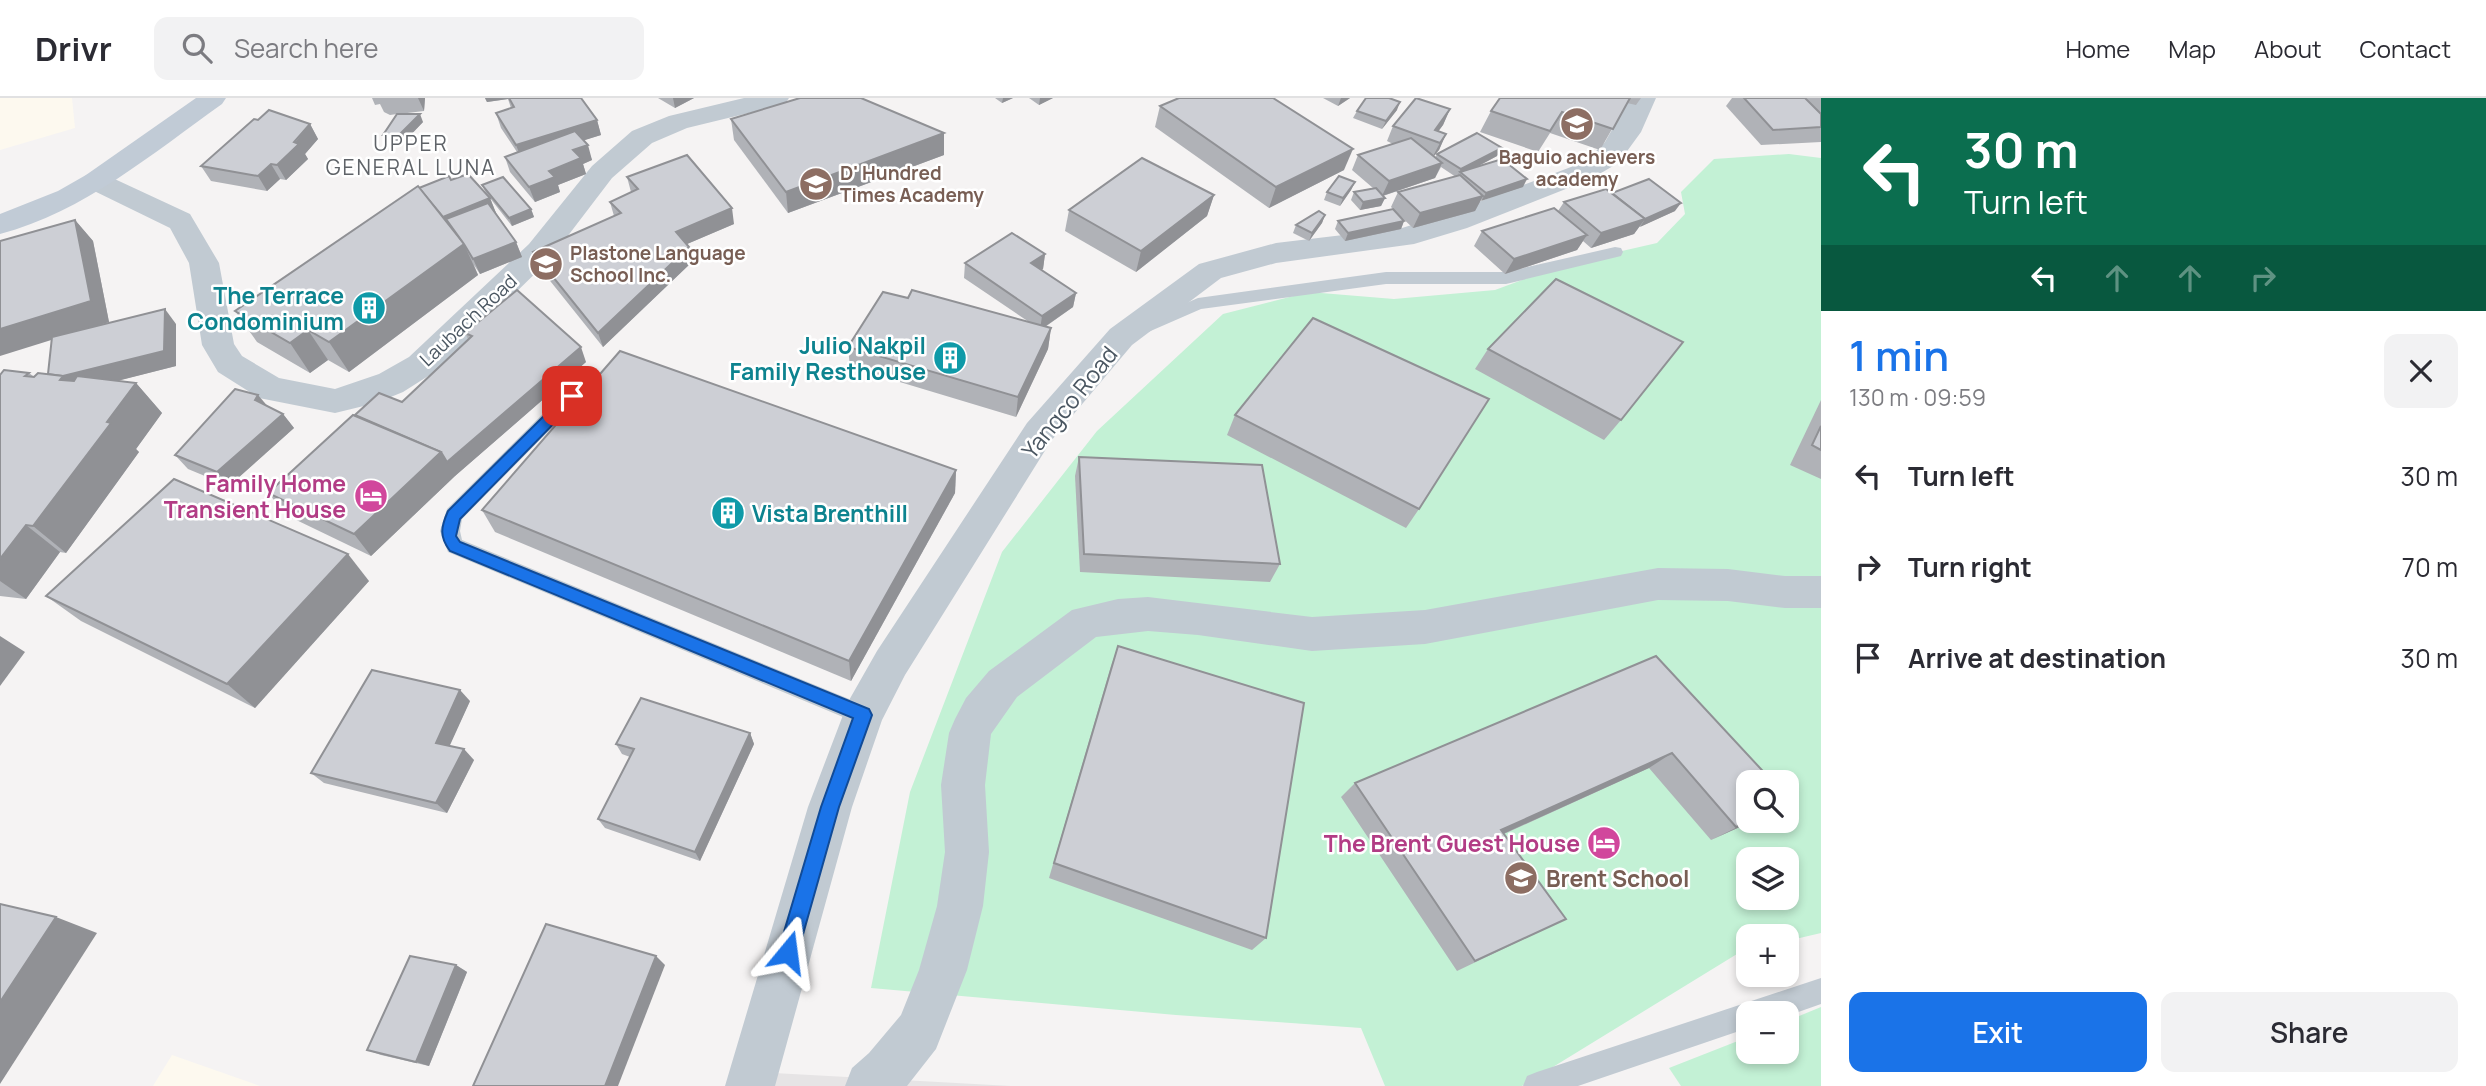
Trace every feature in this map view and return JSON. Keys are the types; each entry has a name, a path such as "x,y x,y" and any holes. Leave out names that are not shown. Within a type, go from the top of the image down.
{"main road":[{"path":"0,225 68,197 96,181 214,98"}],"street":[{"name":"Laubach Road","path":"96,181 180,221 204,263 218,345 230,364 271,389 335,401 364,394 391,383 421,365 540,251 602,172 642,137 678,122 776,98"},
{"name":"Yangco Road","path":"750,1086 830,807 863,715 891,663 1039,432 1121,337 1210,271 1276,253 1404,237 1457,222 1581,173 1603,160 1615,148 1627,132 1643,98"},
{"path":"870,1086 887,1071 919,1032 943,970 960,906 967,852 963,785 970,733 981,711 1003,684 1086,622 1118,615 1148,614 1312,634 1425,627 1658,584 1728,585 1785,592 1821,592"}],"lane":[{"path":"1121,337 1198,304 1386,278 1506,278 1615,252"},
{"path":"592,376 454,515 449,527 449,538 455,546 863,715"},
{"path":"1791,1001 1821,991"},
{"path":"1537,1086 1736,1019"}],"shaded area":[{"path":"0,98 72,98 75,128 0,150"},
{"path":"172,1055 260,1086 153,1086"},
{"path":"774,1073 1011,1086 770,1086"}],"green space":[{"path":"1789,154 1821,158 1821,933 1799,938 1799,924 1736,924 1736,955 1522,1086 1385,1086 1361,1028 871,988 910,792 1002,552 1097,431 1223,314 1309,292 1394,299 1495,290 1565,264 1657,243 1685,214 1681,192 1714,159"},
{"path":"1821,1007 1821,1086 1681,1086 1669,1068 1736,1042 1736,1064 1799,1064 1799,1016"}],"building":[{"path":"509,98 581,98 597,120 516,145 496,113 514,107"},
{"name":"D' Hundred Times Academy","path":"800,98 861,98 944,133 786,192 731,119"},
{"path":"1179,98 1273,98 1353,149 1276,187 1160,106"},
{"path":"1366,98 1389,98 1400,102 1386,121 1357,111"},
{"path":"1416,98 1450,109 1435,130 1446,134 1440,143 1393,126"},
{"path":"1500,98 1630,98 1613,129 1562,112 1550,131 1491,111"},
{"path":"1744,98 1805,98 1821,114 1821,127 1773,130"},
{"path":"269,110 310,124 294,142 299,144 277,165 271,164 258,176 201,166 254,119 258,120"},
{"path":"397,114 420,114 399,135 383,135"},
{"path":"575,131 588,145 573,150 581,158 549,171 555,177 529,187 505,157"},
{"path":"1477,133 1502,148 1461,169 1437,154"},
{"path":"1411,138 1442,163 1389,181 1358,155"},
{"path":"687,155 732,208 676,232 689,247 598,333 533,252 621,213 610,202 638,189 627,177"},
{"path":"1142,158 1214,195 1141,251 1069,210"},
{"path":"1502,159 1527,179 1486,193 1460,172"},
{"path":"468,174 490,198 443,217 419,188 449,176 451,180"},
{"path":"1460,175 1483,196 1420,213 1398,192"},
{"path":"1339,176 1355,182 1343,198 1327,192"},
{"path":"503,177 531,209 509,218 482,185"},
{"path":"1649,179 1681,203 1645,219 1612,193"},
{"path":"418,186 464,244 329,342 308,330 290,343 235,311"},
{"path":"1376,188 1385,198 1363,202 1354,192"},
{"path":"1606,189 1645,219 1601,233 1564,202"},
{"path":"488,203 516,242 473,259 446,219"},
{"path":"1554,208 1587,235 1514,259 1482,231"},
{"path":"1393,209 1404,221 1348,233 1338,221"},
{"path":"1319,211 1325,215 1312,233 1296,225"},
{"path":"75,220 91,301 0,329 0,241"},
{"path":"1012,233 1045,254 1031,263 1076,293 1042,316 965,263"},
{"path":"1556,279 1683,342 1621,420 1488,349"},
{"path":"517,290 581,347 447,462 441,452 355,415 379,393 402,402 472,336 465,333"},
{"name":"Julio Nakpil Family Resthouse","path":"912,290 1051,328 1018,397 848,347 883,292 908,298"},
{"path":"165,309 164,351 63,376 48,374 52,337"},
{"path":"1313,318 1489,399 1419,509 1235,415"},
{"name":"Vista Brenthill","path":"620,351 956,470 849,661 482,510"},
{"path":"4,370 29,373 25,376 34,377 38,373 63,376 60,380 74,381 77,376 136,383 107,422 111,423 33,526 26,525 0,559 0,375"},
{"path":"235,389 258,395 255,400 283,414 217,472 175,455"},
{"path":"353,415 441,452 354,534 268,493"},
{"path":"1821,426 1821,450 1812,445"},
{"path":"1079,457 1262,465 1280,564 1084,554"},
{"path":"174,479 348,554 227,684 46,596"},
{"path":"1118,646 1304,703 1266,938 1054,863"},
{"path":"1656,656 1762,770 1736,770 1736,827 1672,753 1501,830 1566,919 1475,961 1355,783"},
{"path":"372,670 460,690 436,743 464,749 436,803 311,773"},
{"path":"641,698 750,733 695,852 598,819 634,749 616,744"},
{"path":"0,904 56,917 0,1002"},
{"path":"546,924 656,956 605,1086 473,1086"},
{"path":"410,956 456,965 416,1062 367,1050"}],"place":[{"name":"Baguio achievers academy","path":"1577,124"},
{"name":"D' Hundred Times Academy","path":"816,184"},
{"name":"Plastone Language School Inc.","path":"546,264"},
{"name":"The Terrace Condominium","path":"369,308"},
{"name":"Julio Nakpil Family Resthouse","path":"950,358"},
{"name":"Family Home Transient House","path":"371,496"},
{"name":"Vista Brenthill","path":"728,513"},
{"name":"The Brent Guest House","path":"1604,843"},
{"name":"Brent School","path":"1521,878"}],"district":[{"name":"UPPER GENERAL LUNA","path":"411,155"}],"route":[{"path":"572,396 454,515 449,527 449,538 455,546 863,715 830,807 788,952"}]}
